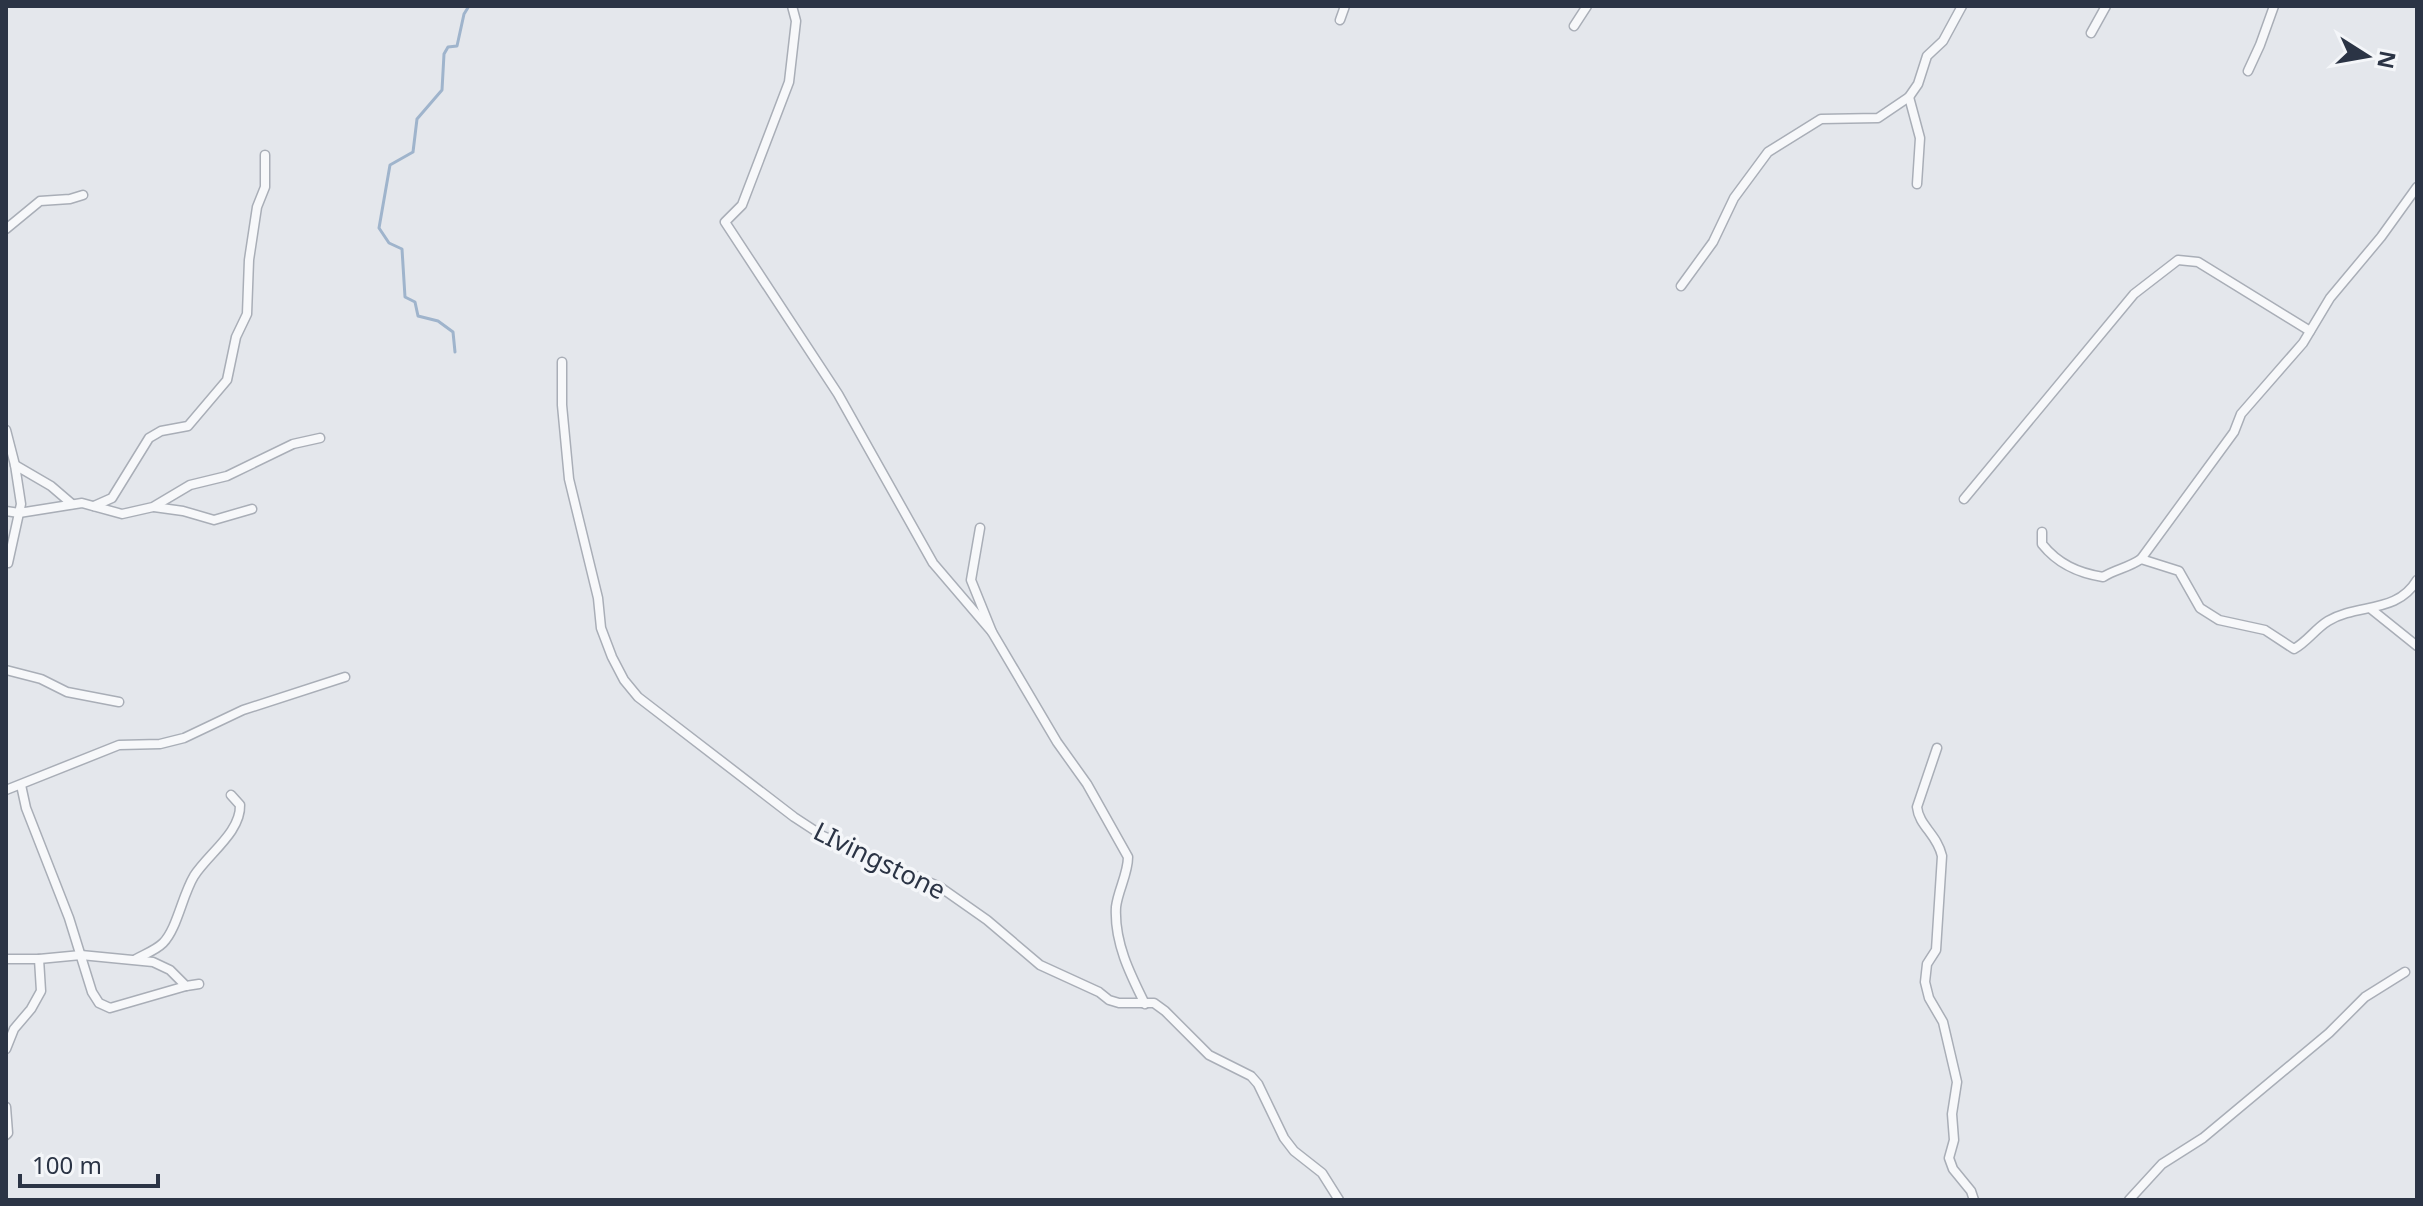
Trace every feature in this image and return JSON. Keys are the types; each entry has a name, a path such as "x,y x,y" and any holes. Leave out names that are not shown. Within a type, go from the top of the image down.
{"street":[{"path":"792,6 796,21 789,82 742,205 725,222 838,394 933,563 992,632"},
{"path":"1340,20 1345,6"},
{"path":"1574,26 1587,6"},
{"path":"1681,286 1706,254 1734,198 1768,152 1821,119 1878,118 1909,97 1918,84 1927,56 1943,41 1962,6"},
{"path":"2091,33 2106,6"},
{"path":"2248,71 2274,6"},
{"path":"1909,97 1920,138 1917,184"},
{"path":"94,506 112,498 149,438 161,431 188,426 227,380 236,337 247,314 249,260 257,207 265,187 265,155"},
{"path":"2042,532 2042,544 2047,551 2078,573 2103,577 2117,568 2129,568 2141,559 2234,432 2241,414 2303,343 2330,298 2381,237 2417,187"},
{"path":"6,229 40,201 83,195"},
{"path":"1964,499 2134,294 2178,260 2198,262 2310,331"},
{"name":"LIvingstone","path":"562,362 562,405 569,479 598,598 601,628 624,680 638,697 775,803 823,836 940,887 1052,972 1099,992 1109,1000 1154,1003 1218,1060 1251,1076 1264,1093 1284,1138 1294,1151 1322,1173 1339,1200"},
{"path":"6,430 21,504 8,563"},
{"path":"6,511 19,513 72,504 122,514 153,507 190,485 227,476 293,444 320,438"},
{"path":"15,465 51,486 72,504"},
{"path":"153,507 214,520 252,509"},
{"path":"980,528 971,580 992,632 1057,742 1087,784 1128,857 1116,906 1117,931 1123,954 1145,1004"},
{"path":"2141,559 2179,571 2200,608 2219,620 2254,626 2294,649 2305,643 2316,629 2345,612 2391,604 2414,592 2417,580"},
{"path":"2371,609 2417,646"},
{"path":"6,670 41,679 67,692 119,702"},
{"path":"6,790 119,745 160,744 184,738 243,710 345,677"},
{"path":"1937,748 1917,807 1918,816 1939,842 1942,856 1936,950 1927,964 1925,982 1929,998 1943,1022 1957,1082 1952,1114 1954,1140 1949,1158 1974,1200"},
{"path":"21,785 26,808 92,992 99,1003 110,1008 199,984"},
{"path":"136,959 162,945 172,932 182,898 195,875 238,821 240,805 231,795"},
{"path":"6,959 81,955 136,959 162,964 186,986"},
{"path":"6,1049 14,1029 41,991 39,959"},
{"path":"2129,1200 2162,1164 2203,1138 2329,1033 2365,997 2405,972"},
{"path":"6,1107 6,1135"}],"waterway":[{"path":"455,352 453,332 438,321 418,316 415,302 405,297 402,249 389,243 379,228 390,165 413,152 417,119 442,90 444,54 448,47 457,46 464,14 469,6"}]}
